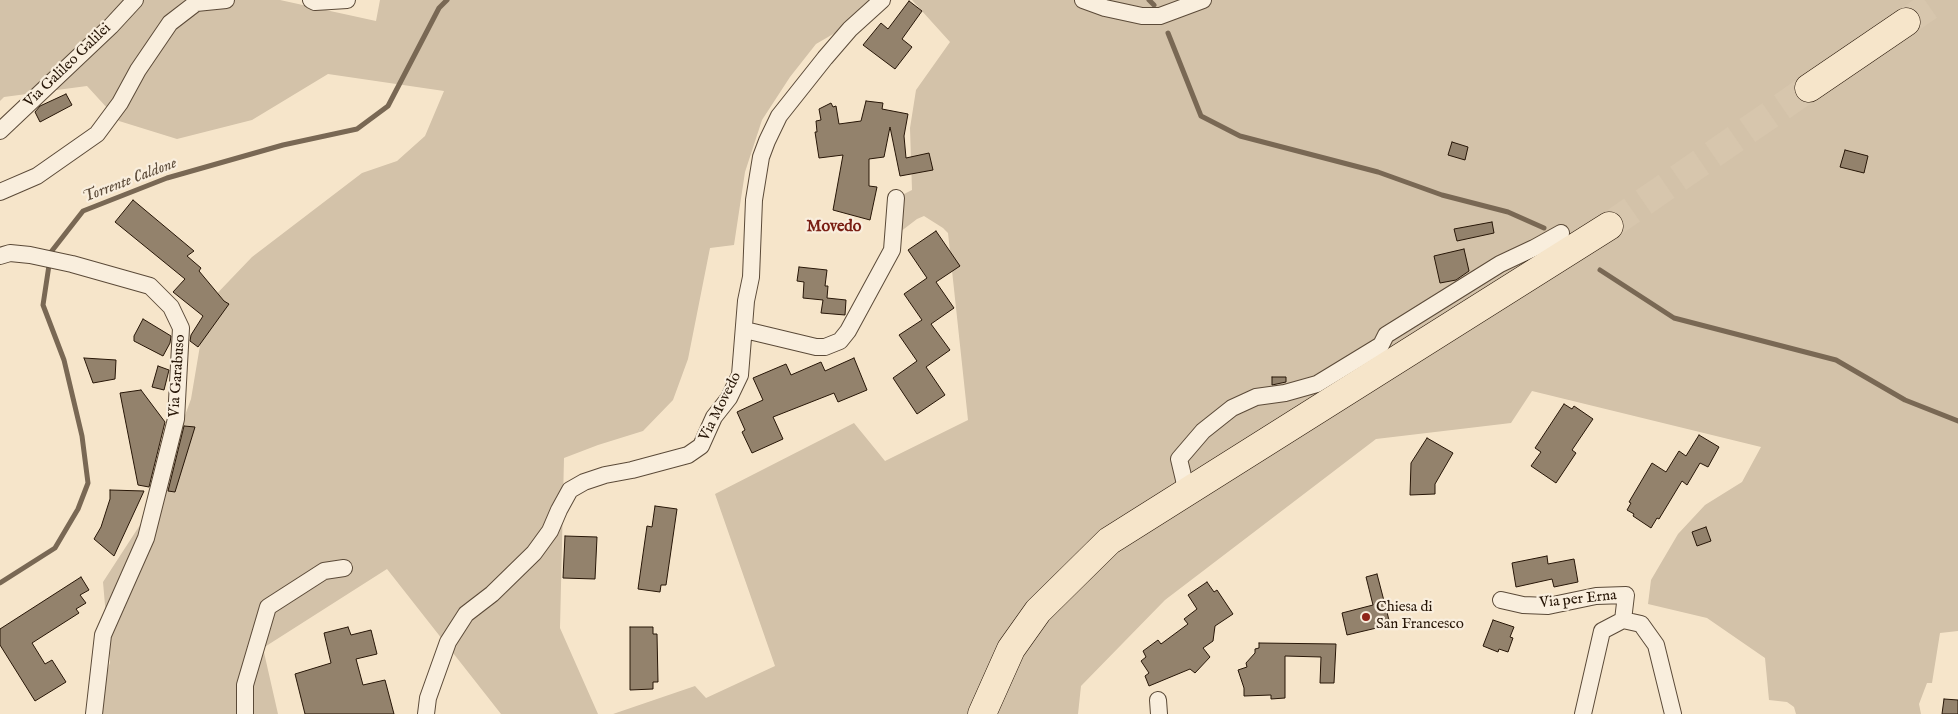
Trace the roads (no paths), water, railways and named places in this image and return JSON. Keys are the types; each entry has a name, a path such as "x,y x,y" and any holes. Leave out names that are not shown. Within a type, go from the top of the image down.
{"highway":[{"path":"1809,88 1906,22"},
{"path":"982,714 1012,649 1038,611 1109,541 1610,226"}],"street":[{"name":"Via Galileo Galilei","path":"0,132 111,26 135,0"},
{"path":"0,192 37,176 97,134 120,103 138,70 170,23 180,0"},
{"path":"170,23 196,3 226,0"},
{"path":"311,0 315,2 347,0"},
{"name":"Via Movedo","path":"426,714 428,698 448,642 466,614 492,594 534,553 550,531 570,490 584,482 606,475 688,455 701,446 714,417 728,398 740,376 746,301 751,277 755,192 761,157 779,116 850,29 882,0"},
{"path":"1083,0 1105,8 1142,16 1160,16 1203,0"},
{"path":"745,330 816,347 825,347 840,341 848,331 892,250 896,198"},
{"path":"1185,494 1180,459 1203,431 1232,408 1256,397 1285,393 1317,384 1381,345 1386,335 1500,264 1562,233"},
{"name":"Via Garabuso","path":"0,256 10,253 30,255 72,264 150,286 171,307 181,328 176,419 146,538 103,635 94,714"},
{"path":"245,714 245,685 268,607 324,570 344,568"},
{"name":"Via per Erna","path":"1501,600 1523,605 1548,606 1596,596 1626,595 1622,620"},
{"path":"1583,714 1602,631 1622,620 1641,624 1656,645 1673,714"}],"waterway":[{"name":"Torrente Caldone","path":"0,583 55,548 78,509 88,483 82,436 64,360 43,305 51,252 83,211 167,178 283,145 357,129 388,106 439,8 447,0"},
{"path":"1149,0 1154,5"},
{"path":"1168,33 1201,116 1240,136 1378,172 1442,195 1508,212 1544,228"},
{"path":"1600,270 1674,318 1836,360 1905,400 1958,421"}],"tunnel":[{"path":"1906,22 1938,0"},
{"path":"1609,226 1809,88"}],"place":[{"name":"Chiesa di San Francesco","path":"1366,617"}],"district":[{"name":"Movedo","path":"834,228"}]}
